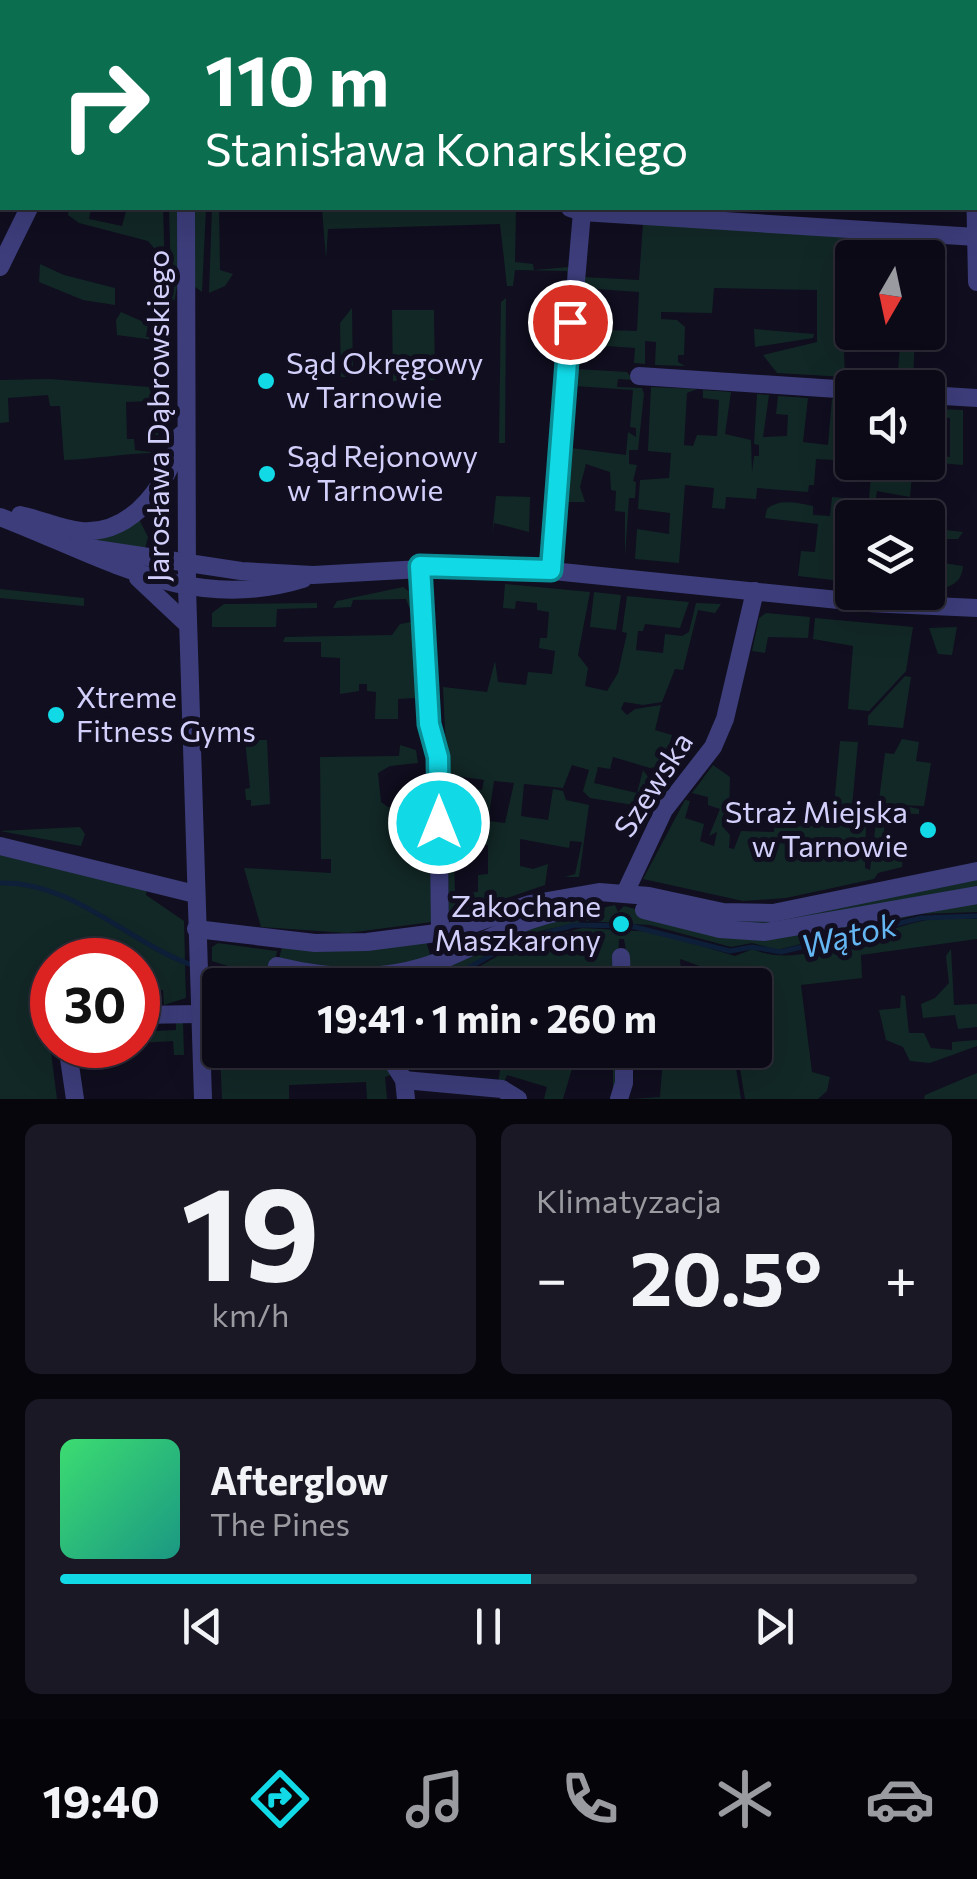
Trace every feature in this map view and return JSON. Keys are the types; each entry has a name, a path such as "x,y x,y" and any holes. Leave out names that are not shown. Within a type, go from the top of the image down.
{"street":[{"path":"0,268 28,210"},
{"name":"Jarosława Dąbrowskiego","path":"186,210 187,587 198,1014"},
{"path":"551,570 576,210 775,215 976,237"},
{"path":"976,210 977,282"},
{"path":"640,376 835,389"},
{"path":"945,396 977,398"},
{"path":"0,515 84,531 112,526 145,504 165,479 187,410"},
{"path":"0,515 134,575 187,587 240,591 277,587 313,576"},
{"path":"76,546 188,566 313,576 420,566 551,570 868,603 977,608"},
{"path":"420,566 429,724 438,757 440,934"},
{"name":"Jarosława Dąbrowskiego","path":"134,575 174,606 188,625"},
{"name":"Szewska","path":"626,892 664,810 713,747 725,719 755,590"},
{"path":"0,846 196,894"},
{"path":"196,937 337,944 440,934 552,898 626,892 723,912 773,913 977,871"},
{"path":"644,910 720,930 765,932 977,895"},
{"path":"276,966 322,975 390,974 435,962 512,924 588,907"},
{"path":"621,957 621,968"},
{"path":"160,1015 198,1014 203,1099"},
{"path":"70,1068 74,1099"},
{"path":"619,1099 624,1068"},
{"path":"405,1090 502,1090 518,1099"}],"green space":[{"path":"69,210 91,210 89,219 122,226 126,210 163,210 165,277 156,276 160,261 151,259 154,248 148,241 79,223 68,215"},
{"path":"169,210 177,210 178,281 172,313"},
{"path":"195,210 206,210 202,292 195,287"},
{"path":"212,210 219,210 220,270 233,274 225,286 209,293"},
{"path":"322,210 516,210 515,262 533,264 534,270 569,267 568,278 567,271 515,270 513,286 507,286 500,224 328,229 326,259"},
{"path":"643,223 884,240 835,240 835,350 844,350 845,370 835,370 835,376 777,373 763,355 817,342 817,290 714,288 712,313 661,312 661,319 677,320 685,327 684,355 678,355 678,362 685,366 655,365 656,342 645,341 645,364 634,363 635,348 579,344 580,329 637,331 639,292 582,288 583,277 639,280"},
{"path":"40,264 64,275 115,288 115,305 83,300 39,282"},
{"path":"506,298 505,443 499,443 501,302"},
{"path":"352,308 353,377 341,377 340,323"},
{"path":"392,310 434,310 435,380 393,381"},
{"path":"121,312 148,324 146,337 153,337 155,326 165,328 162,376 152,366 162,341 117,335 116,320"},
{"path":"754,329 814,334 813,338 755,347"},
{"path":"900,350 914,350 913,370 898,370"},
{"path":"576,369 627,372 633,380 618,379 617,387 642,388 644,394 638,450 629,450 629,464 637,465 633,481 635,498 629,498 625,557 625,512 615,511 616,491 611,490 610,472 586,464 580,487 585,502 561,502 564,464 571,448 626,455 628,432 636,437 636,428 630,427 633,390 575,386"},
{"path":"50,379 161,388 158,439 152,439 152,401 126,402 127,439 134,439 135,450 157,453 64,460 60,406 50,406 48,395 8,398 9,422 0,423 0,380"},
{"path":"651,387 697,389 687,393 684,445 693,446 697,435 717,436 719,400 703,398 703,390 731,392 725,434 751,440 752,472 754,456 759,456 759,445 754,444 757,394 769,395 763,437 787,436 788,415 776,414 778,396 808,398 803,442 828,445 832,399 835,399 834,460 816,459 814,485 809,485 808,492 757,488 756,499 726,497 725,509 712,508 714,488 685,485 679,563 635,559 637,529 669,534 670,513 638,509 640,480 669,478 671,453 648,451"},
{"path":"945,409 963,410 963,465 945,463 945,457 950,457 950,418 945,418"},
{"path":"871,480 912,480 910,497 877,491 876,500 869,500"},
{"path":"496,496 530,497 529,532 494,523 492,535"},
{"path":"832,497 869,500 835,500 835,580 798,576 801,551 815,552 818,524 765,518 767,509 777,503 795,503 813,506 813,515 830,516"},
{"path":"138,517 148,537 144,553 95,540"},
{"path":"945,530 963,532 958,539 945,539"},
{"path":"945,563 963,566 954,584 945,587"},
{"path":"505,584 590,592 578,655 588,668 585,686 607,691 618,673 627,633 622,632 627,596 689,602 680,628 645,624 643,631 638,631 636,650 663,653 665,634 682,636 689,632 696,603 721,604 715,613 698,610 683,670 675,669 662,702 624,702 621,709 627,715 635,709 661,705 655,730 672,735 663,766 650,768 613,757 610,769 598,767 594,783 637,793 643,770 652,782 671,784 673,789 658,809 590,798 583,791 589,770 572,765 563,788 524,784 521,816 548,820 553,789 563,791 566,800 589,805 579,877 565,877 575,874 582,842 570,841 569,848 520,839 520,866 533,869 548,864 545,885 449,918 448,861 454,861 455,893 478,892 478,875 488,874 488,845 473,845 472,831 458,831 458,820 447,819 447,785 482,790 484,780 447,775 443,687 487,692 495,661 498,682 526,685 528,672 552,674 555,651 539,648 540,638 547,638 549,612 537,610 537,603 516,601 515,609 503,608","holes":["494,781 514,783 505,823 488,821"]},
{"path":"403,587 411,593 410,609 406,599 353,600 351,607 333,608 337,601"},
{"path":"0,589 84,598 84,606 0,598"},
{"path":"594,592 621,595 616,630 590,627"},
{"path":"317,603 317,608 277,609 276,627 212,627 212,613 224,604"},
{"path":"766,613 810,617 808,638 768,637 765,653 752,651 759,618"},
{"path":"815,618 913,627 906,671 869,711 848,709 853,646 813,639"},
{"path":"411,622 416,698 398,699 398,719 375,719 376,692 367,691 367,684 359,684 359,691 340,694 340,658 321,657 321,642 283,642 285,637 392,635 400,624"},
{"path":"957,627 952,655 938,654 929,628"},
{"path":"905,676 911,677 903,728 868,725 868,716"},
{"path":"902,739 919,742 916,761 931,763 924,806 900,805 919,809 919,814 885,813 883,849 903,856 902,867 878,873 874,879 786,898 743,901 643,879 685,800 690,801 685,818 704,824 700,841 714,846 717,832 709,836 720,809 708,805 708,797 692,793 713,765 730,777 729,812 723,815 722,826 730,835 729,848 734,849 741,831 774,832 775,821 866,824 865,868 870,870 885,753 894,754"},
{"path":"245,740 267,740 270,804 251,806 251,800 246,800 245,789 250,788"},
{"path":"840,741 858,742 852,807 834,805"},
{"path":"400,745 416,750 418,763 390,766 378,773 381,802 388,807 424,807 427,762 433,761 432,922 347,933 261,927 244,868 331,873 331,859 321,859 320,757 399,756"},
{"path":"80,827 85,834 81,846 0,831"},
{"path":"0,852 147,889 146,895 184,921 185,961 160,949 160,938 142,938 73,900 25,884 0,882"},
{"path":"977,875 977,892 764,930 662,913 626,900 728,918"},
{"path":"0,884 50,893 134,938 30,938 30,1068 53,1068 57,1099 0,1099"},
{"path":"977,898 977,912 920,914 777,950 752,943 731,947 650,925 586,921 527,934 467,968 403,968 507,929 615,905 618,912 624,906 720,932"},
{"path":"942,919 977,919 977,939 861,955 862,978 801,985 812,1072 830,1077 827,1091 818,1099 745,1099 740,1068 772,1068 772,968 705,968 680,959 681,968 629,968 624,939 619,939 618,968 477,968 517,945 582,928 655,932 735,956 753,949 771,955 791,955"},
{"path":"426,941 432,961 368,968 317,968 278,963 282,947"},
{"path":"218,943 277,951 274,968 234,968 212,961 212,947"},
{"path":"951,949 954,1005 977,1004 977,1027 958,1029 955,1015 923,1018 921,1004 935,998 949,983 946,956"},
{"path":"160,953 185,964 186,998 164,1005"},
{"path":"901,995 905,996 909,1033 924,1033 931,1048 952,1050 952,1042 977,1040 977,1046 930,1063 910,1061 903,1047 886,1040 879,1010 900,1008"},
{"path":"183,1022 184,1055 174,1055 173,1041 160,1042 160,1031 176,1030 176,1023"},
{"path":"221,1068 390,1068 395,1073 385,1077 387,1099 367,1099 366,1082 289,1085 289,1099 222,1099"},
{"path":"500,1068 572,1068 563,1099 544,1099 547,1087 507,1075 503,1085 498,1084"},
{"path":"613,1068 615,1068 616,1095 613,1098"},
{"path":"662,1068 736,1068 741,1099 631,1099 660,1097"},
{"path":"977,1073 977,1099 924,1099 925,1095"}],"waterway":[{"name":"Wątok","path":"0,883 27,885 76,902 192,965"},
{"name":"Wątok","path":"468,968 515,942 574,925 631,926 730,951 752,947 781,952 921,918 977,916"}],"place":[{"name":"Sąd Okręgowy w Tarnowie","path":"266,381"},
{"name":"Sąd Rejonowy w Tarnowie","path":"267,474"},
{"name":"Xtreme Fitness Gyms","path":"56,715"},
{"name":"Straż Miejska w Tarnowie","path":"928,830"},
{"name":"Zakochane Maszkarony","path":"621,924"}],"route":[{"path":"439,823 438,757 429,724 420,566 551,570 570,322"}]}
